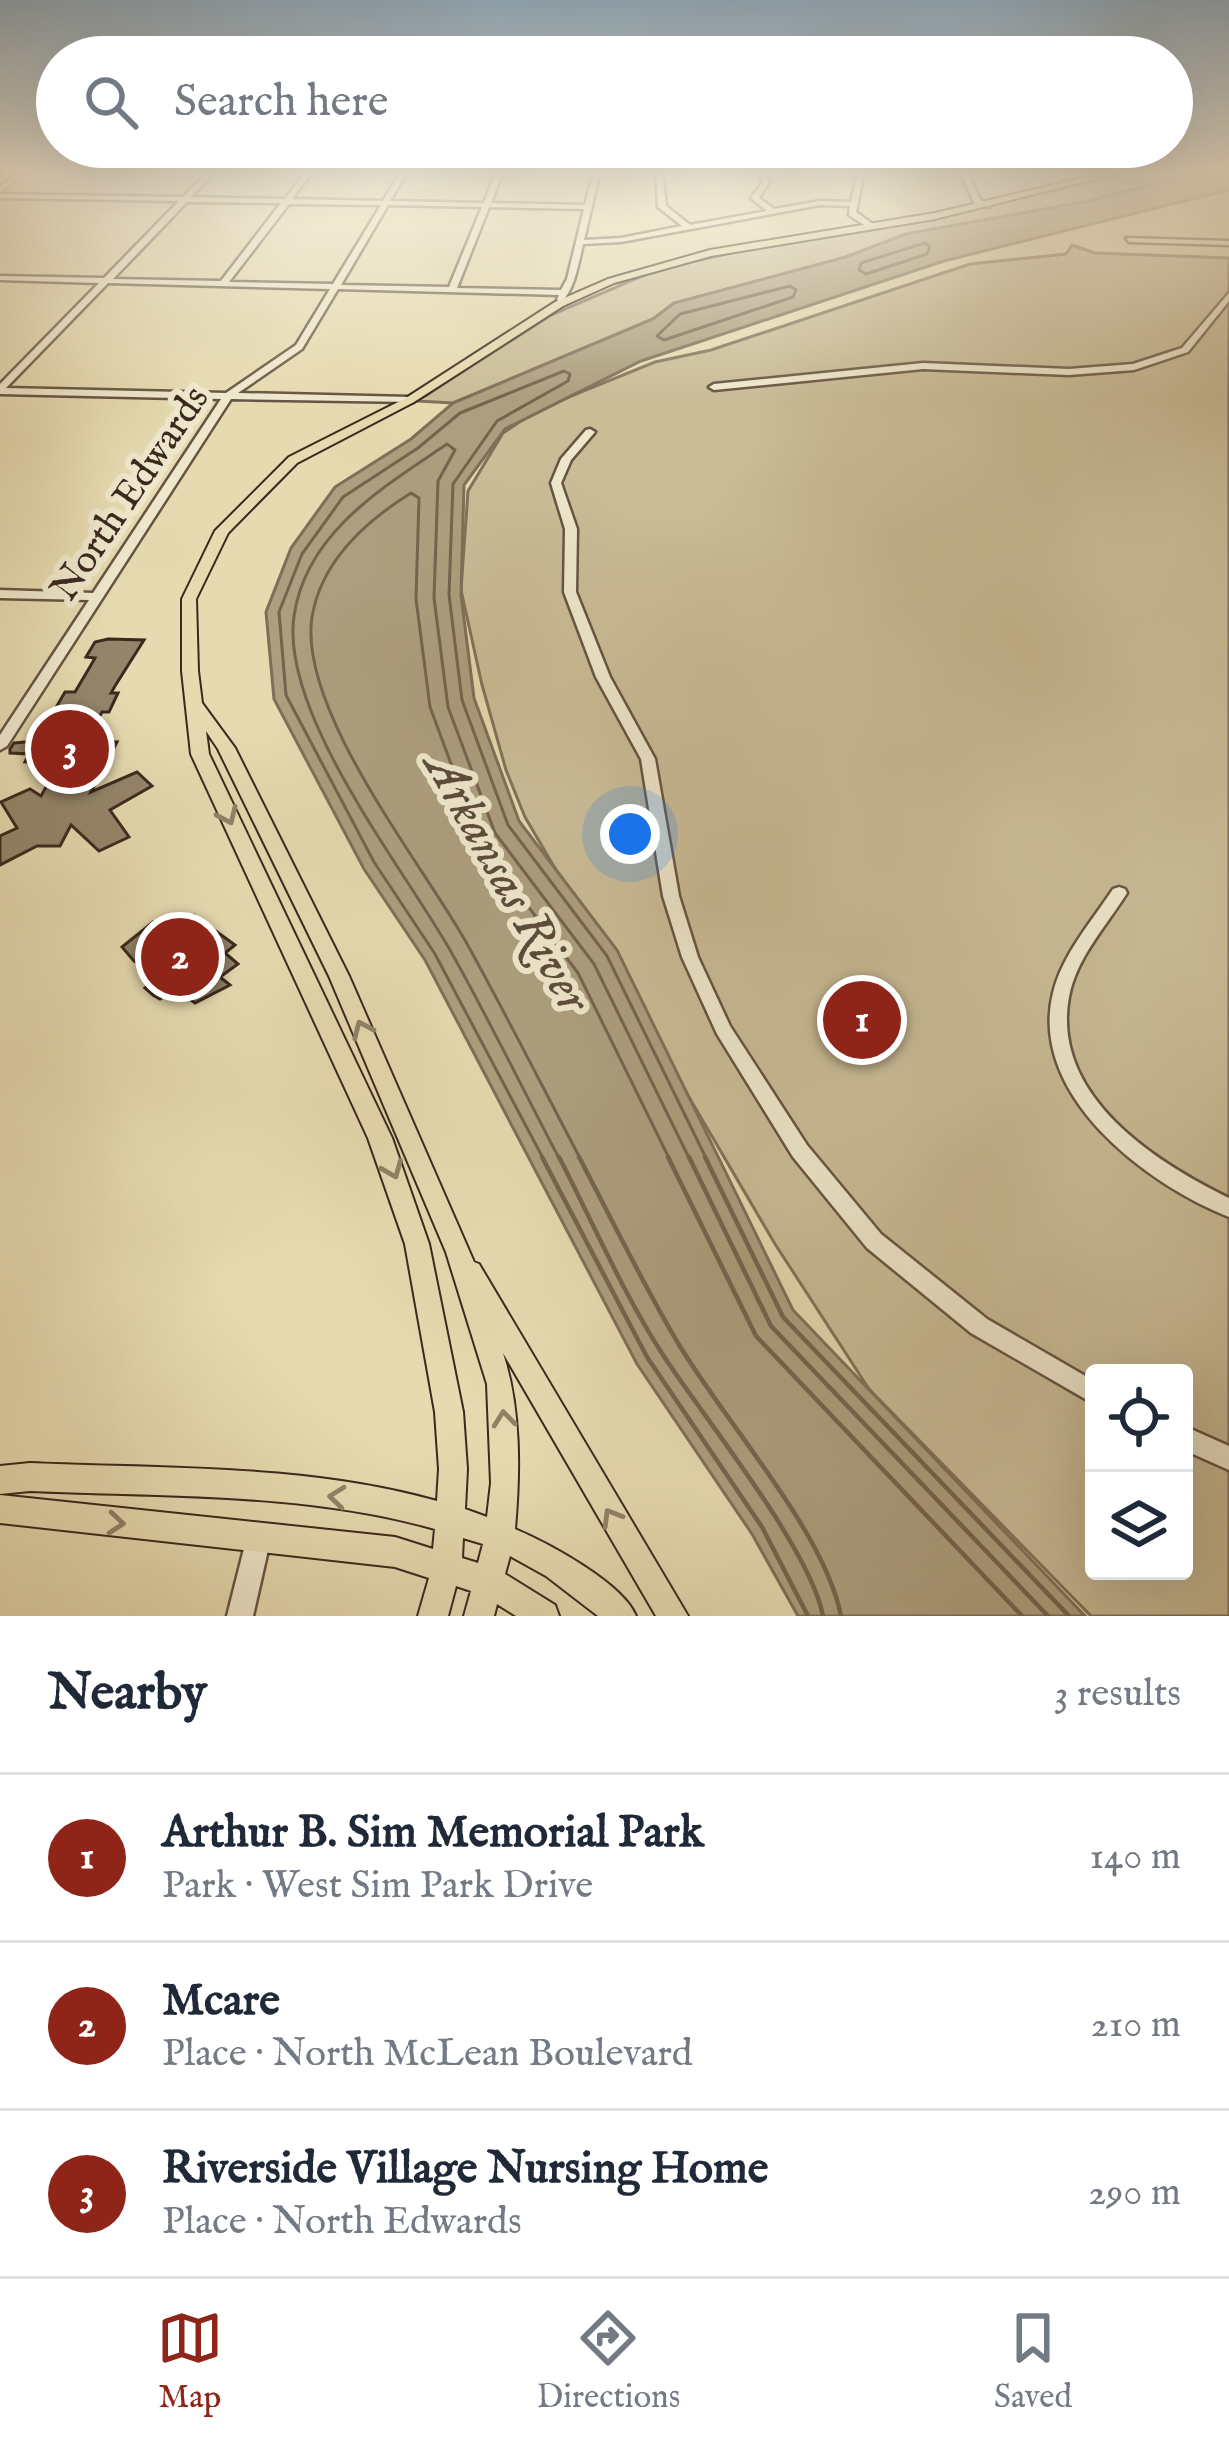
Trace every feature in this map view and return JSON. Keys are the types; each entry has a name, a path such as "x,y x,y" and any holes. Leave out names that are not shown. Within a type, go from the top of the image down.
{"main road":[{"path":"433,1616 447,1566 452,1518 449,1412 430,1304 401,1190 200,754 190,670 189,599 222,531 292,460 410,400 562,298 703,254 751,246"},
{"path":"196,706 226,748 339,976 458,1252 500,1384 506,1434 500,1536 479,1616"},
{"path":"458,1252 673,1616"},
{"path":"0,1480 29,1477 333,1496 452,1518 548,1560 621,1616"},
{"path":"0,1509 332,1542 447,1566 490,1582 544,1616"}],"street":[{"path":"0,390 141,246"},
{"path":"223,284 252,246"},
{"name":"North Edwards","path":"0,746 228,395 299,347 362,246"},
{"path":"452,290 469,246"},
{"path":"0,278 452,290 562,298 580,246"},
{"path":"571,279 586,292"},
{"path":"714,387 923,366 1069,372 1134,367 1185,350 1229,296"},
{"path":"0,390 410,400"},
{"path":"590,432 566,459 556,484 572,529 570,592 603,677 648,759 671,896 690,957 723,1028 800,1150 874,1241 979,1326 1085,1389"},
{"path":"0,594 97,597"},
{"path":"1119,892 1072,967 1060,998 1057,1020 1066,1062 1092,1108 1133,1150 1161,1173 1229,1208"},
{"path":"1193,1442 1229,1458"},
{"path":"240,1616 259,1537"}],"shaded area":[{"path":"761,246 874,246 674,303 653,319 453,403 417,401 551,315 656,270"},
{"path":"1071,246 1095,253 1229,258 1229,1616 1091,1616 869,1389 775,1244 525,817 482,685 461,590 468,491 503,433 539,409 655,362 711,350 970,264 1066,254"}],"water":[{"name":"Arkansas River","path":"874,246 1003,246 944,261 641,361 505,429 464,485 461,595 474,698 519,821 617,950 793,1310 1085,1616 798,1616 752,1534 637,1364 425,960 364,869 274,699 266,612 291,548 335,487 411,439 453,403 653,319 674,303"}],"building":[{"path":"144,640 111,693 118,693 109,712 102,712 86,741 117,742 91,792 137,772 152,786 110,810 129,837 99,851 71,825 60,846 37,846 0,865 0,836 17,828 1,802 30,789 41,796 59,764 25,762 29,754 10,753 10,749 14,743 49,740 63,714 54,711 65,692 75,692 95,658 86,657 95,642"},
{"path":"176,915 185,921 194,915 235,945 225,953 238,964 220,977 230,985 195,1003 176,989 160,999 153,995 145,988 161,976 134,961 122,947 153,922 160,926"}],"place":[{"name":"Riverside Village Nursing Home","path":"70,749"},
{"name":"Mcare","path":"180,957"},
{"name":"Arthur B. Sim Memorial Park","path":"862,1020"}]}
